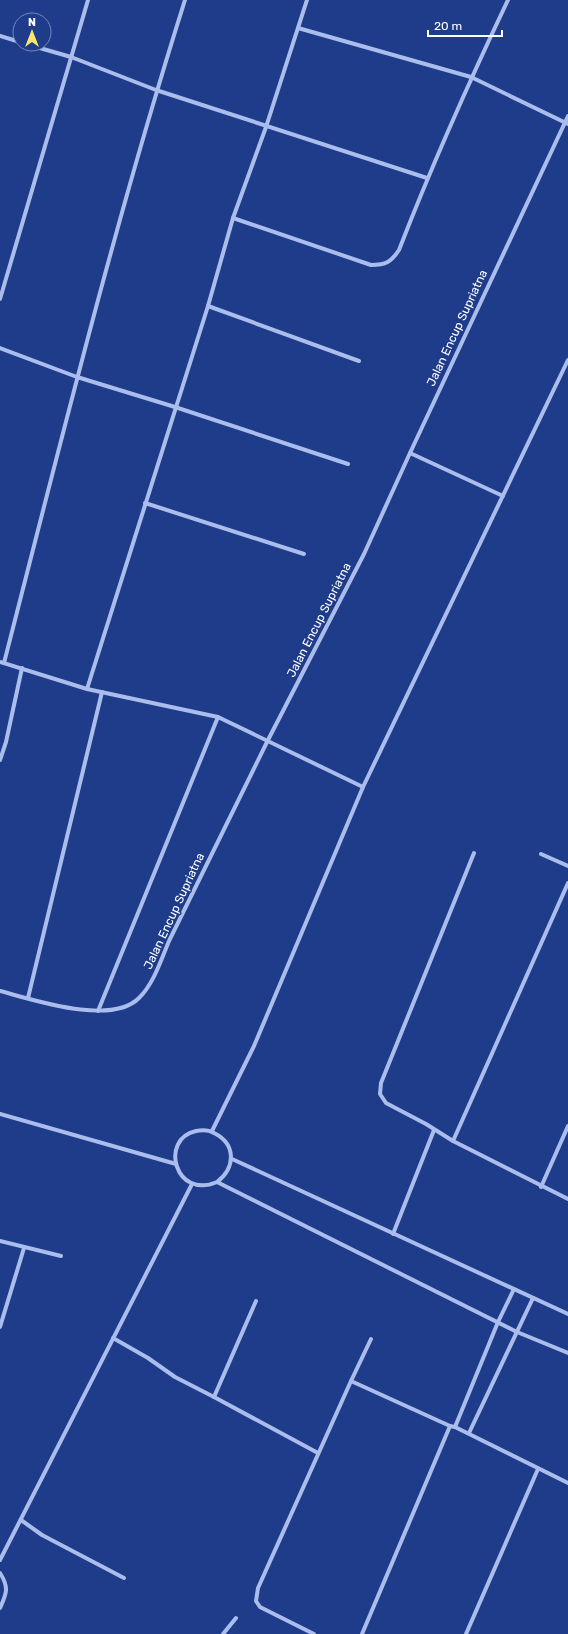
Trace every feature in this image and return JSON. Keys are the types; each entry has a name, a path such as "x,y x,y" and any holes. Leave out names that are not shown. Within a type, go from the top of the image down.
{"street":[{"path":"0,299 88,0"},
{"path":"185,0 156,90 2,662 87,689 218,717 363,787"},
{"path":"87,689 208,306 232,218 266,127 307,0"},
{"path":"232,218 371,265 382,265 392,260 399,250 427,178 471,77 508,0"},
{"path":"298,28 471,77 566,123"},
{"path":"0,36 12,40"},
{"path":"52,52 71,57 156,90 266,127 427,178"},
{"name":"Jalan Encup Supriatna","path":"0,991 63,1007 98,1011 117,1009 128,1005 139,999 146,989 158,969 173,935 268,740 364,554 568,116"},
{"path":"208,306 359,361"},
{"path":"0,348 78,377 348,464"},
{"path":"212,1131 254,1046 363,787 568,360"},
{"path":"410,453 503,496"},
{"path":"145,503 304,554"},
{"path":"0,760 6,742 22,668"},
{"path":"28,998 102,692"},
{"path":"98,1011 218,717"},
{"path":"474,853 382,1083 380,1094 386,1103 426,1124 453,1141 541,1187 568,1199"},
{"path":"541,854 568,866"},
{"path":"453,1141 568,883"},
{"path":"0,1114 176,1164"},
{"path":"541,1187 568,1126"},
{"path":"202,1130 212,1131 223,1137 229,1147 232,1159 230,1168 225,1176 210,1185 200,1186 192,1184 184,1179 176,1164 176,1150 184,1137 193,1132 202,1130"},
{"path":"393,1234 434,1130"},
{"path":"232,1159 568,1314"},
{"path":"217,1182 517,1332 568,1353"},
{"path":"0,1560 192,1184"},
{"path":"0,1241 61,1256"},
{"path":"0,1327 24,1248"},
{"path":"455,1426 498,1322 514,1289"},
{"path":"469,1434 533,1298"},
{"path":"214,1397 256,1301"},
{"path":"113,1338 148,1358 175,1377 318,1453"},
{"path":"314,1634 260,1607 256,1598 258,1588 371,1339"},
{"path":"351,1381 450,1426 455,1426 568,1483"},
{"path":"362,1634 450,1426"},
{"path":"466,1634 538,1469"},
{"path":"21,1520 42,1535 124,1578"},
{"path":"0,1573 7,1587 6,1596 0,1608"},
{"path":"223,1634 236,1618"}]}
